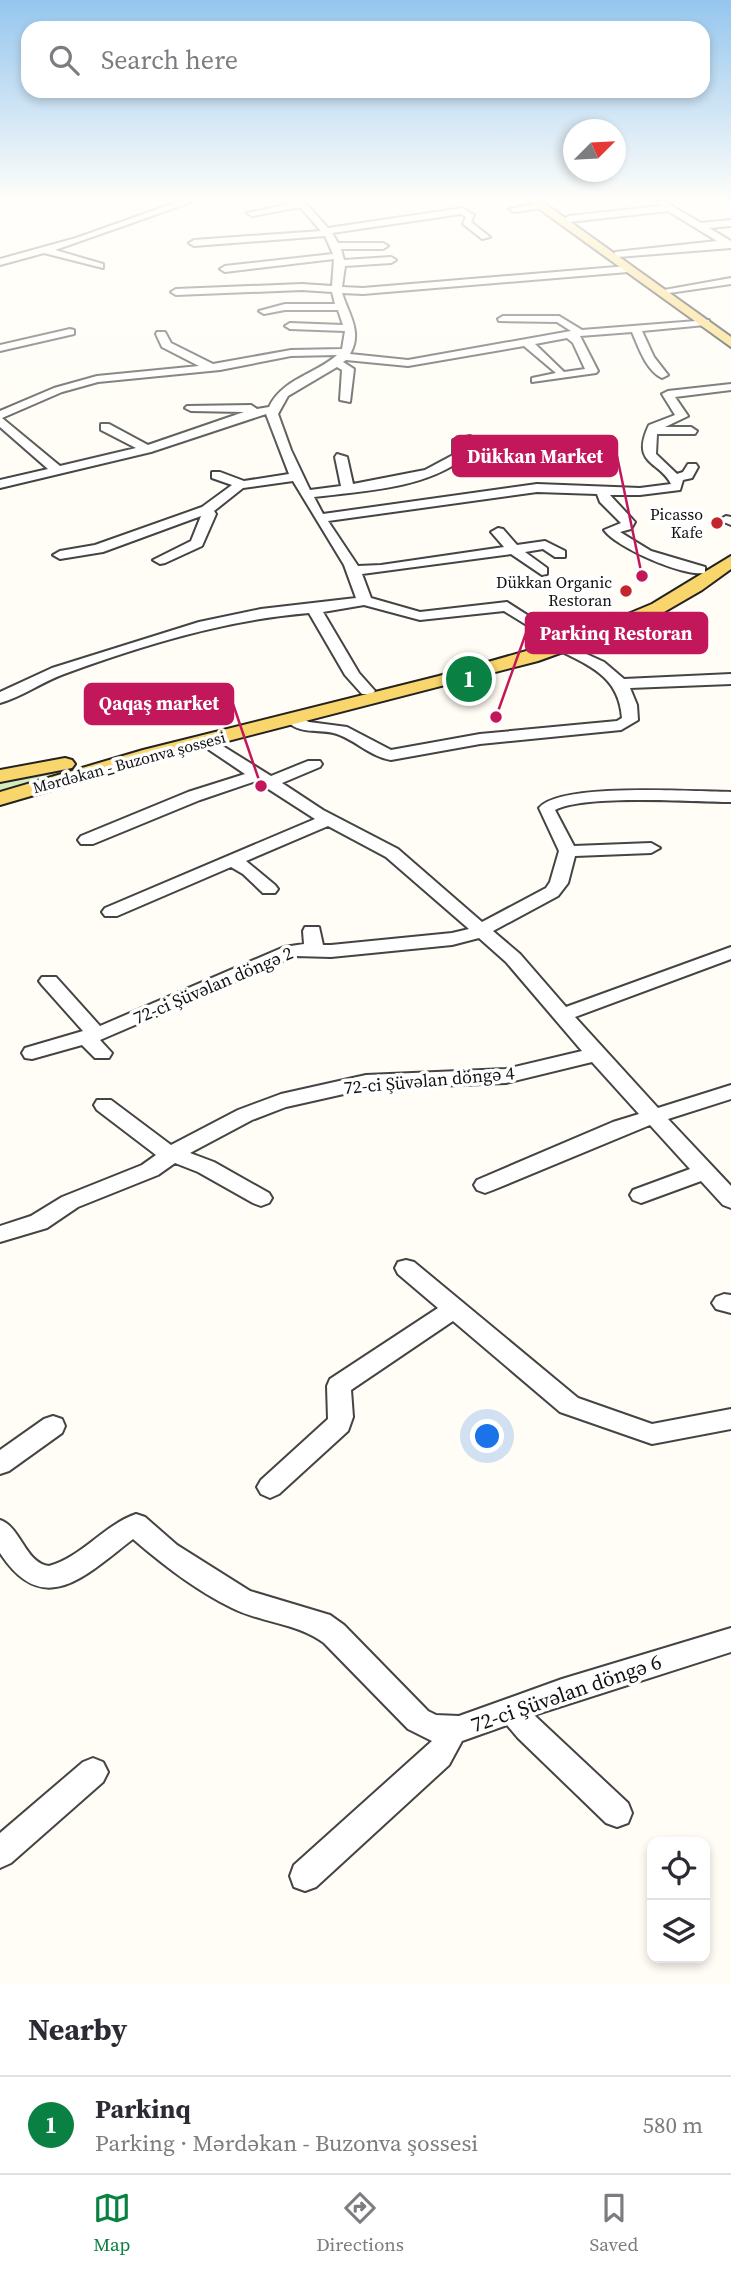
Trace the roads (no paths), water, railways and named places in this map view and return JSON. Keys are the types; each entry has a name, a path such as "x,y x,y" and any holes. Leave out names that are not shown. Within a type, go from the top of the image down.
{"main road":[{"path":"659,291 731,343"},
{"path":"671,291 731,333"},
{"path":"0,776 99,757 558,643 630,610 700,570 731,546"},
{"name":"Mərdəkan - Buzonva şossesi","path":"0,799 84,771 471,673 658,606 694,587 731,561"}],"street":[{"path":"176,292 212,291"},
{"path":"339,291 350,328 342,357 348,369 346,400"},
{"path":"264,311 285,307 344,307"},
{"path":"503,319 559,314 575,334 592,371 536,380"},
{"path":"0,415 64,388 114,376 212,368 292,353 408,363 575,334 705,323"},
{"path":"290,326 350,328"},
{"path":"636,328 649,358 662,375"},
{"path":"0,348 70,332"},
{"path":"161,334 166,345 212,368"},
{"path":"527,343 559,371"},
{"path":"0,484 147,449 266,411 288,389 342,357"},
{"path":"51,383 64,388"},
{"path":"320,518 537,488 560,487 624,493 678,486 675,478 650,457 651,431 655,426 682,416 668,394 731,387"},
{"path":"191,408 266,411 273,418 306,494 352,569 364,601"},
{"path":"0,421 56,469"},
{"path":"105,427 147,449"},
{"path":"651,431 691,431"},
{"path":"306,494 392,481 440,468 458,456 458,442 470,440"},
{"path":"341,457 348,489"},
{"path":"675,478 688,475 692,467"},
{"path":"216,475 242,484 298,477"},
{"path":"60,555 98,549 206,510 242,484"},
{"path":"603,492 605,499 628,522 626,526 611,530 613,533 646,555 700,570"},
{"path":"160,561 197,542 209,514 206,510"},
{"path":"498,532 515,551 542,571"},
{"path":"352,569 381,569 548,546 560,554"},
{"path":"0,698 80,663 204,625 261,613 351,605 364,601 420,616 507,606 622,684 631,718 626,723 480,739 391,755 378,752 340,730 304,727 293,719"},
{"path":"315,608 317,617 367,691"},
{"path":"8,678 26,685"},
{"path":"622,684 727,679 731,698"},
{"path":"205,740 328,820 392,853 481,930 513,958 596,1054 731,1200"},
{"path":"88,840 194,796 314,764"},
{"path":"651,848 568,851 547,808 555,801 591,797 731,797"},
{"path":"111,912 188,877 234,862 328,820"},
{"name":"72-ci Şüvəlan döngə 2","path":"32,1053 91,1035 313,940 331,951 452,939 481,930 552,892 559,883 568,851"},
{"path":"234,862 249,870 269,889"},
{"path":"563,1015 731,953"},
{"path":"49,981 91,1035 102,1054"},
{"name":"72-ci Şüvəlan döngə 4","path":"0,1234 51,1217 70,1202 150,1170 174,1154 266,1106 366,1082 506,1076 596,1054"},
{"path":"485,1185 652,1115 731,1092"},
{"path":"104,1105 148,1141 206,1167 261,1198"},
{"path":"641,1195 705,1172"},
{"path":"406,1268 569,1405 652,1434 731,1419"},
{"path":"270,1487 339,1424 339,1385 454,1309"},
{"path":"0,1464 53,1426"},
{"name":"72-ci Şüvəlan döngə 6","path":"0,1531 30,1570 40,1577 50,1577 71,1569 136,1525 168,1553 242,1600 320,1624 334,1634 418,1720 433,1728 451,1730 514,1711 562,1692 731,1640"},
{"path":"514,1711 528,1729 617,1813"},
{"path":"304,1876 439,1755 451,1730"},
{"path":"0,1853 93,1772"}],"place":[{"name":"Picasso Kafe","path":"717,523"},
{"name":"Dükkan Market","path":"642,576"},
{"name":"Dükkan Organic Restoran","path":"626,591"},
{"name":"Parkinq","path":"469,679"},
{"name":"Parkinq Restoran","path":"496,717"},
{"name":"Qaqaş market","path":"261,786"}]}
